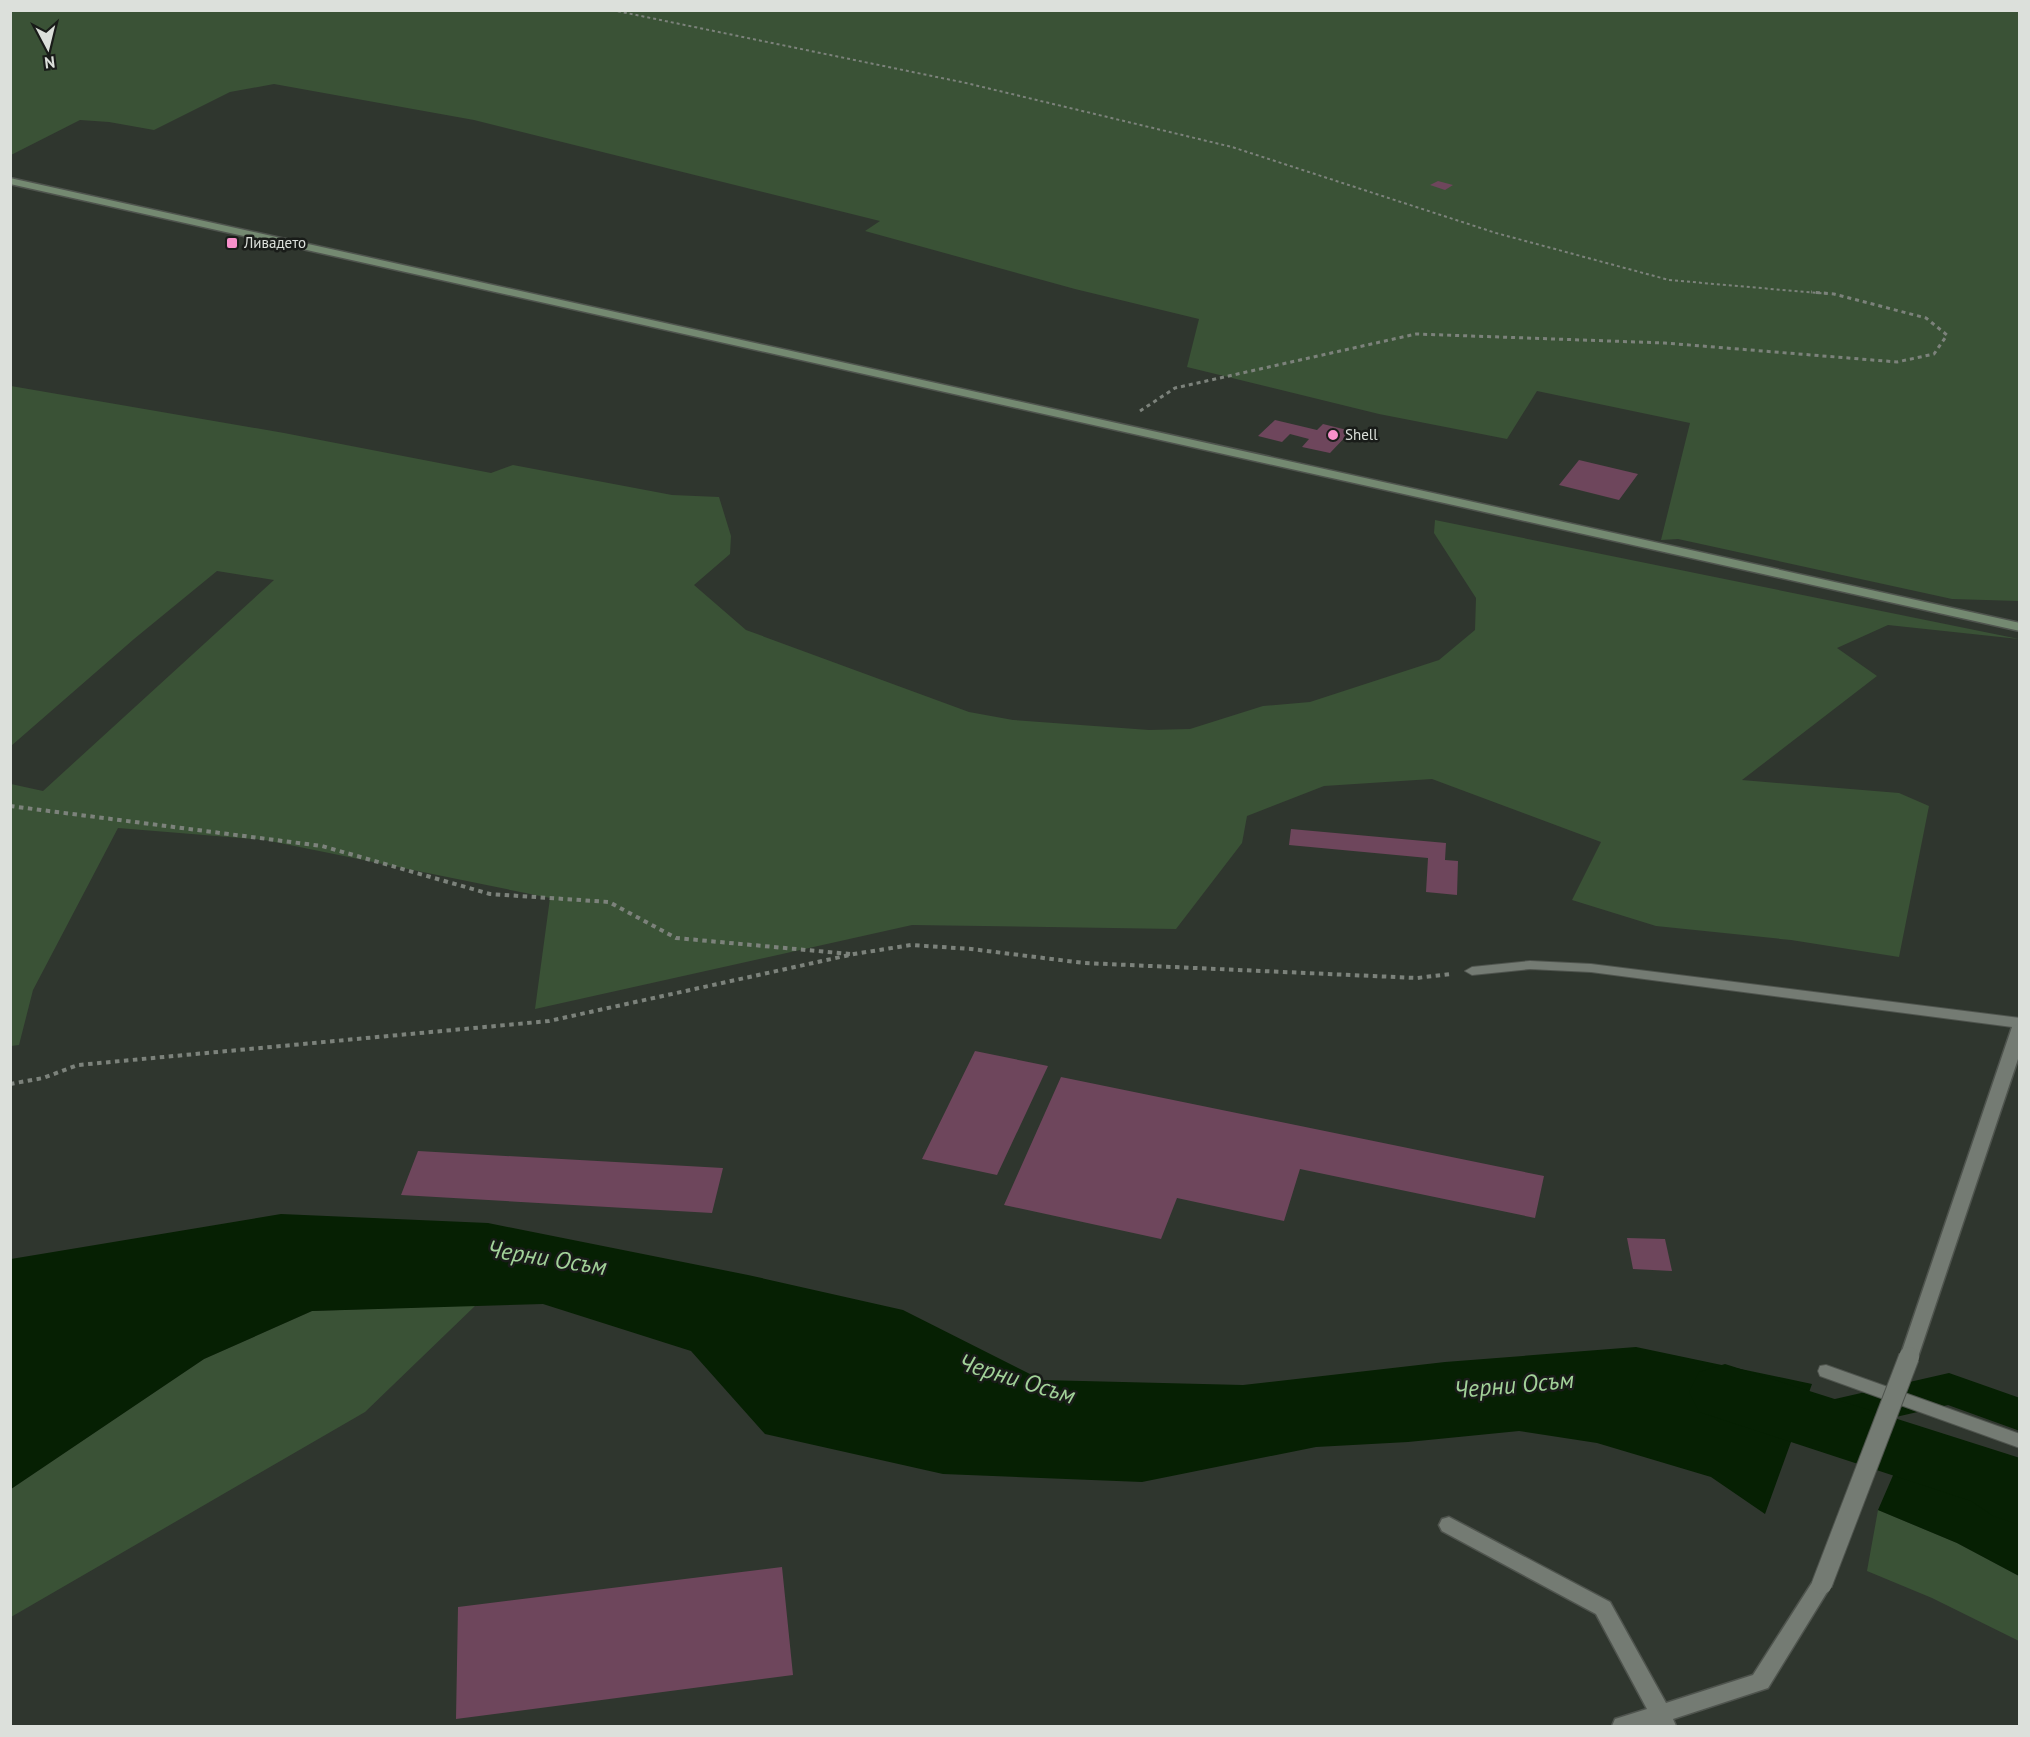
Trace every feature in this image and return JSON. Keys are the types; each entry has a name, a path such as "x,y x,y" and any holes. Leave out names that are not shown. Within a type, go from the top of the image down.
{"street":[{"path":"10,181 2019,627"},
{"path":"1623,1726 1663,1720 1760,1682 1822,1584 1909,1357 2019,1025"},
{"path":"1449,1525 1603,1608 1663,1720"}],"lane":[{"path":"1472,971 1530,965 1591,968 2019,1025"},
{"path":"1826,1371 2019,1441"}],"path":[{"path":"612,10 966,82 1221,144 1496,233 1669,280 1834,294 1926,318 1947,335 1934,354 1897,362 1665,344 1416,334 1175,388 1117,427"},
{"path":"10,806 322,846 490,894 609,902 676,938 854,954"},
{"path":"10,1084 43,1078 78,1065 549,1021 854,954 911,945 971,949 1084,963 1417,978 1472,971"}],"shaded area":[{"path":"11,11 2019,11 2019,601 1952,599 1678,539 1661,540 1690,423 1537,391 1507,439 1379,414 1187,367 1199,319 1075,289 865,231 880,221 474,120 274,84 230,92 154,130 109,122 80,120 11,155"},
{"path":"11,386 284,433 491,473 513,465 672,495 719,497 731,536 730,554 694,585 746,630 969,712 1013,720 1149,730 1190,729 1263,706 1310,702 1439,660 1475,630 1476,598 1434,533 1435,520 2019,639 1888,625 1837,648 1877,676 1742,780 1899,793 1929,806 1899,957 1791,940 1656,926 1572,900 1601,842 1432,779 1324,786 1247,816 1242,843 1176,929 912,925 535,1009 550,898 265,840 118,828 33,990 19,1045 11,1046 11,784 43,791 274,580 217,571 134,639 11,746"},
{"path":"476,1305 365,1412 11,1617 11,1489 204,1359 312,1311"},
{"path":"1878,1510 1957,1543 2019,1576 2019,1641 1932,1598 1867,1571"}],"water":[{"path":"281,1214 488,1223 748,1275 903,1310 1042,1380 1243,1385 1445,1362 1636,1347 1812,1384 1765,1514 1711,1477 1597,1443 1519,1431 1408,1442 1316,1447 1142,1482 943,1474 765,1434 691,1351 543,1304 312,1311 204,1359 11,1489 11,1259"},
{"path":"1914,1427 2019,1492 2019,1576 1957,1543 1878,1510"}],"building":[{"path":"1438,181 1453,185 1445,190 1430,185"},
{"path":"1275,420 1317,430 1323,424 1351,431 1330,453 1302,447 1309,439 1290,434 1282,442 1258,436"},
{"path":"1579,460 1638,474 1619,500 1559,485"},
{"path":"1291,829 1446,843 1445,860 1458,861 1457,895 1426,892 1428,858 1289,845"},
{"path":"975,1051 1048,1066 997,1175 922,1159"},
{"path":"1061,1077 1544,1176 1535,1218 1300,1169 1284,1221 1177,1198 1161,1239 1004,1205"},
{"path":"418,1151 723,1168 712,1213 401,1195"},
{"path":"1627,1238 1665,1239 1672,1271 1633,1269"},
{"path":"782,1567 793,1675 456,1719 458,1607"}],"waterway":[{"path":"1813,1420 1949,1389 2020,1415"},
{"name":"Черни Осъм","path":"1725,1392 1997,1480 2020,1495"}],"place":[{"name":"Ливадето","path":"232,243"},
{"name":"Shell","path":"1333,435"}]}
